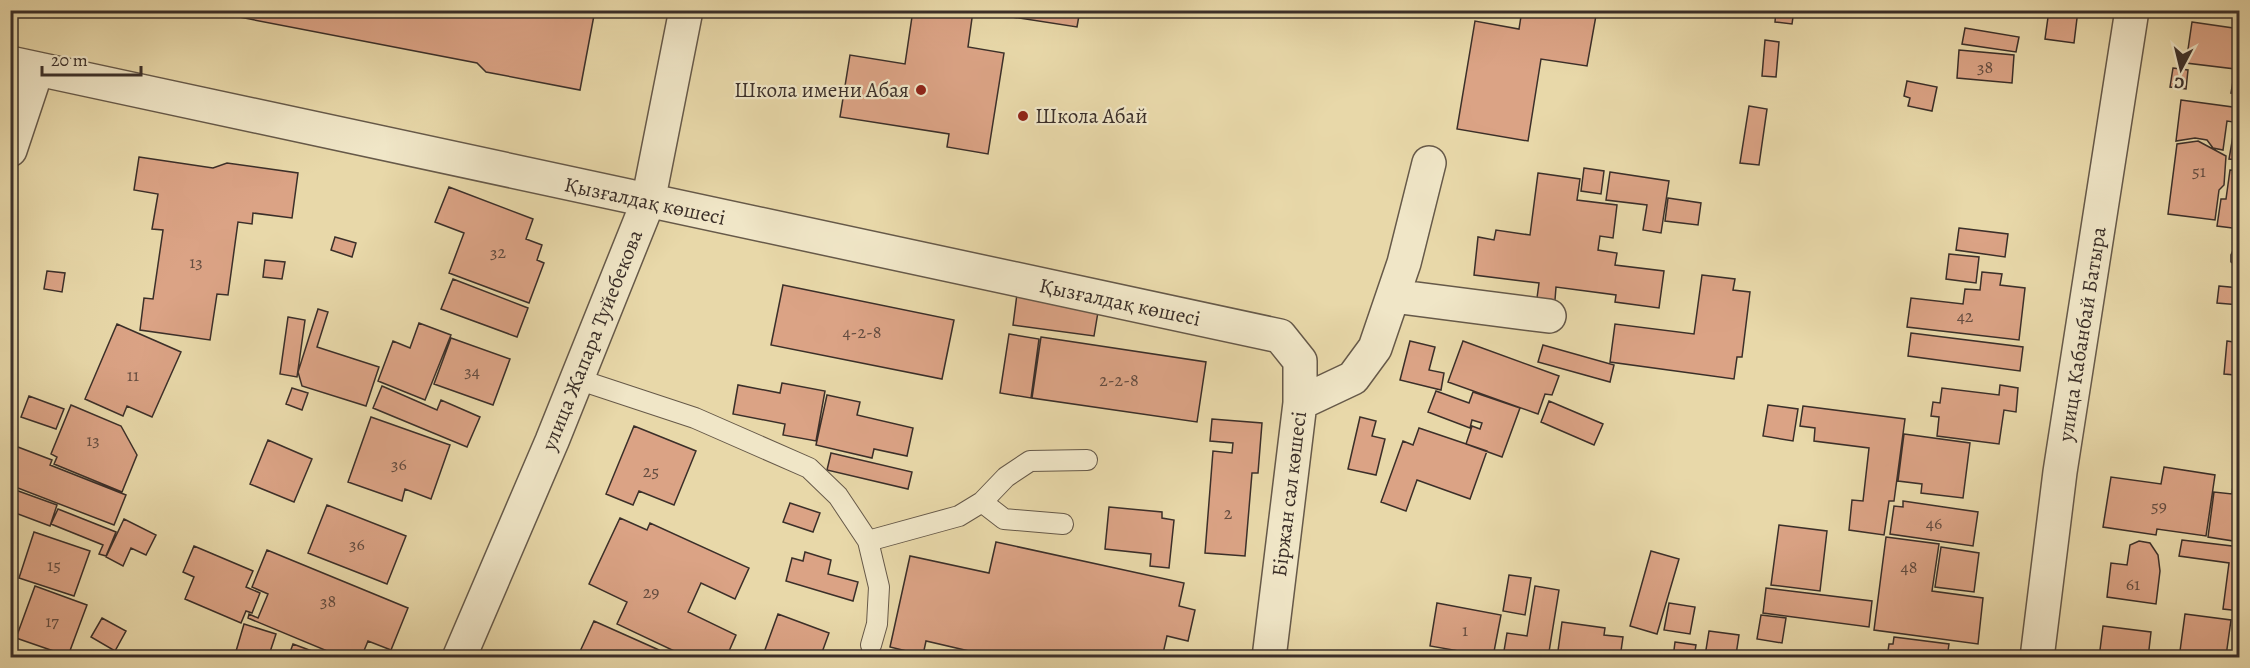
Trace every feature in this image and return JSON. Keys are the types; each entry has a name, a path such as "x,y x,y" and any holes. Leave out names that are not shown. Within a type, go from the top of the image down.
{"street":[{"name":"улица Жапара Туйебекова","path":"459,657 577,379 648,202 686,10"},
{"name":"улица Кабанбай Батыра","path":"2037,657 2060,472 2132,10"},
{"name":"Қызғалдақ көшесі","path":"24,66 648,202 1280,336"},
{"path":"10,150 24,66"},
{"path":"1300,404 1353,378 1375,348 1404,263 1429,163"},
{"path":"1393,296 1549,315"},
{"name":"Біржан сал көшесі","path":"1269,657 1300,404 1300,361 1280,336"}],"lane":[{"path":"577,379 695,418 809,468 838,496 868,541 879,587 877,624 871,645"},
{"path":"868,541 959,516 982,502 1006,477 1030,461 1087,460"},
{"path":"982,502 1004,519 1063,524"}],"building":[{"path":"240,10 595,10 580,90 486,72 477,63 239,17"},
{"name":"Школа имени Абая","path":"913,10 1080,10 1077,27 973,11 968,47 1004,53 988,154 947,147 949,134 840,117 850,55 905,64"},
{"path":"1522,10 1597,10 1587,66 1541,59 1528,141 1457,129 1475,21 1519,29"},
{"path":"1776,10 1794,10 1792,24 1775,22"},
{"path":"2049,10 2078,10 2074,43 2045,39"},
{"path":"2192,22 2240,29 2240,94 2231,93 2235,69 2186,63"},
{"path":"1965,28 2019,37 2016,52 1962,44"},
{"path":"1765,40 1779,42 1776,77 1762,76"},
{"path":"1959,50 2014,55 2012,83 1957,78"},
{"path":"2173,68 2188,70 2186,89 2170,87"},
{"path":"1907,81 1937,87 1932,111 1908,106 1910,98 1904,96"},
{"path":"2181,100 2240,108 2240,123 2227,121 2223,150 2213,148 2207,140 2195,138 2176,141"},
{"path":"1749,106 1767,109 1759,165 1740,163"},
{"path":"2234,130 2240,131 2240,160 2229,159"},
{"path":"2198,141 2226,156 2224,185 2219,190 2215,220 2168,214 2177,144"},
{"path":"139,157 213,168 227,163 298,173 292,218 253,213 252,224 238,222 228,295 217,294 210,340 140,330 144,298 153,299 163,230 152,229 158,194 134,190"},
{"path":"1584,168 1604,171 1601,194 1581,191"},
{"path":"2230,170 2240,171 2240,229 2217,226 2221,199 2226,199"},
{"path":"1610,172 1669,181 1661,233 1643,230 1647,205 1606,200"},
{"path":"1538,173 1580,179 1577,200 1617,205 1613,238 1600,236 1598,250 1617,253 1615,265 1664,271 1659,308 1615,302 1616,295 1556,287 1555,300 1537,298 1539,283 1474,275 1478,237 1494,240 1496,230 1530,235"},
{"path":"449,187 533,219 526,239 542,245 537,260 544,263 529,303 449,273 464,233 435,222"},
{"path":"1668,198 1701,203 1698,225 1665,221"},
{"path":"1959,228 2008,234 2005,257 1956,250"},
{"path":"335,237 356,243 352,257 331,250"},
{"path":"2240,246 2240,269 2231,262 2231,255 2234,248"},
{"path":"1949,254 1979,257 1976,283 1946,279"},
{"path":"265,260 285,262 282,279 263,277"},
{"path":"47,271 65,273 62,292 44,289"},
{"path":"1982,272 2002,274 2000,285 2025,288 2019,340 1907,327 1911,298 1963,304 1965,289 1980,290"},
{"path":"1702,275 1735,279 1733,290 1750,292 1742,357 1737,357 1734,379 1610,362 1615,324 1694,334"},
{"path":"453,279 528,308 517,337 441,309"},
{"path":"783,285 954,320 942,379 771,345"},
{"path":"2219,286 2240,288 2240,305 2217,303"},
{"path":"1017,294 1099,306 1094,336 1013,325"},
{"path":"318,309 328,312 317,347 379,367 366,406 302,386 298,372"},
{"path":"288,317 305,320 297,377 280,374"},
{"path":"419,323 451,335 425,400 378,381 393,341 410,348"},
{"path":"117,324 181,352 152,417 127,406 123,416 85,399"},
{"path":"1911,333 2023,347 2020,371 1908,356"},
{"path":"1009,334 1039,339 1031,398 1000,393"},
{"path":"1041,337 1206,362 1197,422 1032,398"},
{"path":"451,338 510,359 493,405 434,384"},
{"path":"1410,341 1435,347 1429,370 1444,373 1441,390 1400,380"},
{"path":"1463,341 1559,376 1552,395 1545,394 1538,414 1448,382"},
{"path":"2227,341 2240,343 2240,402 2236,399 2235,375 2224,374"},
{"path":"1543,345 1614,365 1610,382 1538,362"},
{"path":"782,383 825,391 816,441 783,435 785,424 733,414 738,385 780,393"},
{"path":"2000,385 2018,388 2016,412 2004,410 1999,444 1937,436 1939,417 1931,416 1933,402 1940,403 1942,388 1999,395"},
{"path":"382,386 437,410 441,400 480,417 467,447 373,408"},
{"path":"292,388 308,393 302,410 286,404"},
{"path":"1436,391 1469,403 1473,392 1520,408 1502,457 1466,444 1472,426 1480,429 1482,423 1472,420 1470,428 1428,412"},
{"path":"827,395 860,402 857,415 913,428 907,456 874,449 872,458 816,445"},
{"path":"29,396 64,409 56,429 21,417"},
{"path":"1549,401 1603,424 1594,445 1541,422"},
{"path":"71,405 121,426 137,455 122,492 54,464 57,457 51,454"},
{"path":"1768,405 1798,409 1793,441 1763,436"},
{"path":"1803,406 1905,419 1894,501 1889,501 1884,535 1849,530 1852,500 1863,501 1869,448 1814,441 1815,428 1800,426"},
{"path":"371,417 450,445 431,499 405,489 402,501 348,482"},
{"path":"1360,417 1376,421 1372,436 1385,439 1376,475 1348,469"},
{"path":"1212,419 1262,423 1258,473 1252,473 1245,556 1205,553 1213,451 1232,453 1233,443 1210,441"},
{"path":"634,426 696,451 674,505 639,491 633,505 606,494"},
{"path":"1419,428 1487,451 1470,499 1417,480 1406,511 1381,502 1403,441 1413,445"},
{"path":"1904,434 1970,443 1963,498 1921,493 1922,484 1898,481"},
{"path":"268,440 312,459 294,502 250,484"},
{"path":"10,444 52,460 50,465 126,495 114,525 10,485"},
{"path":"831,453 912,472 908,489 827,470"},
{"path":"2164,467 2215,475 2206,536 2157,529 2156,535 2103,527 2111,477 2161,484"},
{"path":"2235,469 2240,470 2240,542 2208,537 2214,492 2232,494"},
{"path":"10,488 57,505 50,526 10,511"},
{"path":"1903,501 1978,512 1973,546 1890,534 1894,506 1903,507"},
{"path":"790,503 820,513 813,532 783,522"},
{"path":"327,505 406,536 387,584 308,553"},
{"path":"1109,507 1162,512 1162,518 1174,520 1169,568 1150,566 1151,554 1105,549"},
{"path":"58,509 116,532 106,556 99,554 103,545 51,524"},
{"path":"620,518 647,530 650,523 749,568 735,599 701,583 688,612 736,635 726,658 689,658 617,624 627,602 589,584"},
{"path":"124,519 156,535 146,555 131,548 123,566 106,557"},
{"path":"1779,525 1827,531 1820,591 1771,585"},
{"path":"34,532 90,551 74,596 19,578"},
{"path":"1886,537 1939,544 1932,591 1983,598 1978,644 1874,630"},
{"path":"2182,540 2240,547 2240,611 2223,609 2229,563 2179,556"},
{"path":"2139,541 2150,543 2158,555 2160,571 2156,604 2107,597 2111,563 2127,565 2130,545"},
{"path":"996,542 1184,583 1179,606 1195,610 1188,641 1167,636 1162,658 999,658 926,641 923,655 890,647 910,556 989,573"},
{"path":"194,546 253,571 246,587 260,593 252,613 246,611 241,623 185,599 194,577 183,572"},
{"path":"1941,547 1979,553 1974,592 1935,587"},
{"path":"267,550 408,608 391,650 368,641 361,658 344,658 248,618 249,614 258,618 268,594 252,587"},
{"path":"1651,551 1679,559 1657,634 1630,626"},
{"path":"805,552 831,560 828,574 858,582 853,601 786,581 792,558 803,561"},
{"path":"1509,575 1531,578 1525,615 1503,611"},
{"path":"35,586 87,605 68,656 16,638"},
{"path":"1535,586 1559,590 1548,658 1509,658 1510,652 1504,651 1507,633 1527,636"},
{"path":"1766,588 1872,601 1869,627 1763,613"},
{"path":"1437,603 1501,615 1493,657 1430,646"},
{"path":"1669,603 1695,607 1690,634 1664,630"},
{"path":"778,614 829,633 820,658 762,658"},
{"path":"2185,614 2231,620 2226,656 2180,651"},
{"path":"1761,615 1786,618 1782,643 1757,639"},
{"path":"102,618 126,631 115,651 91,637"},
{"path":"594,621 659,650 656,658 577,658"},
{"path":"1562,622 1605,628 1604,635 1623,637 1620,658 1557,658"},
{"path":"244,624 276,634 268,658 234,658"},
{"path":"2103,626 2151,632 2148,658 2099,658"},
{"path":"1709,631 1739,635 1736,655 1751,658 1705,656"},
{"path":"1894,637 1949,644 1947,658 1887,658 1889,644 1893,644"},
{"path":"1675,642 1696,645 1694,657 1700,658 1673,658"},
{"path":"293,644 331,658 288,658"}],"place":[{"name":"Школа имени Абая","path":"921,90"},
{"name":"Школа Абай","path":"1023,116"}]}
